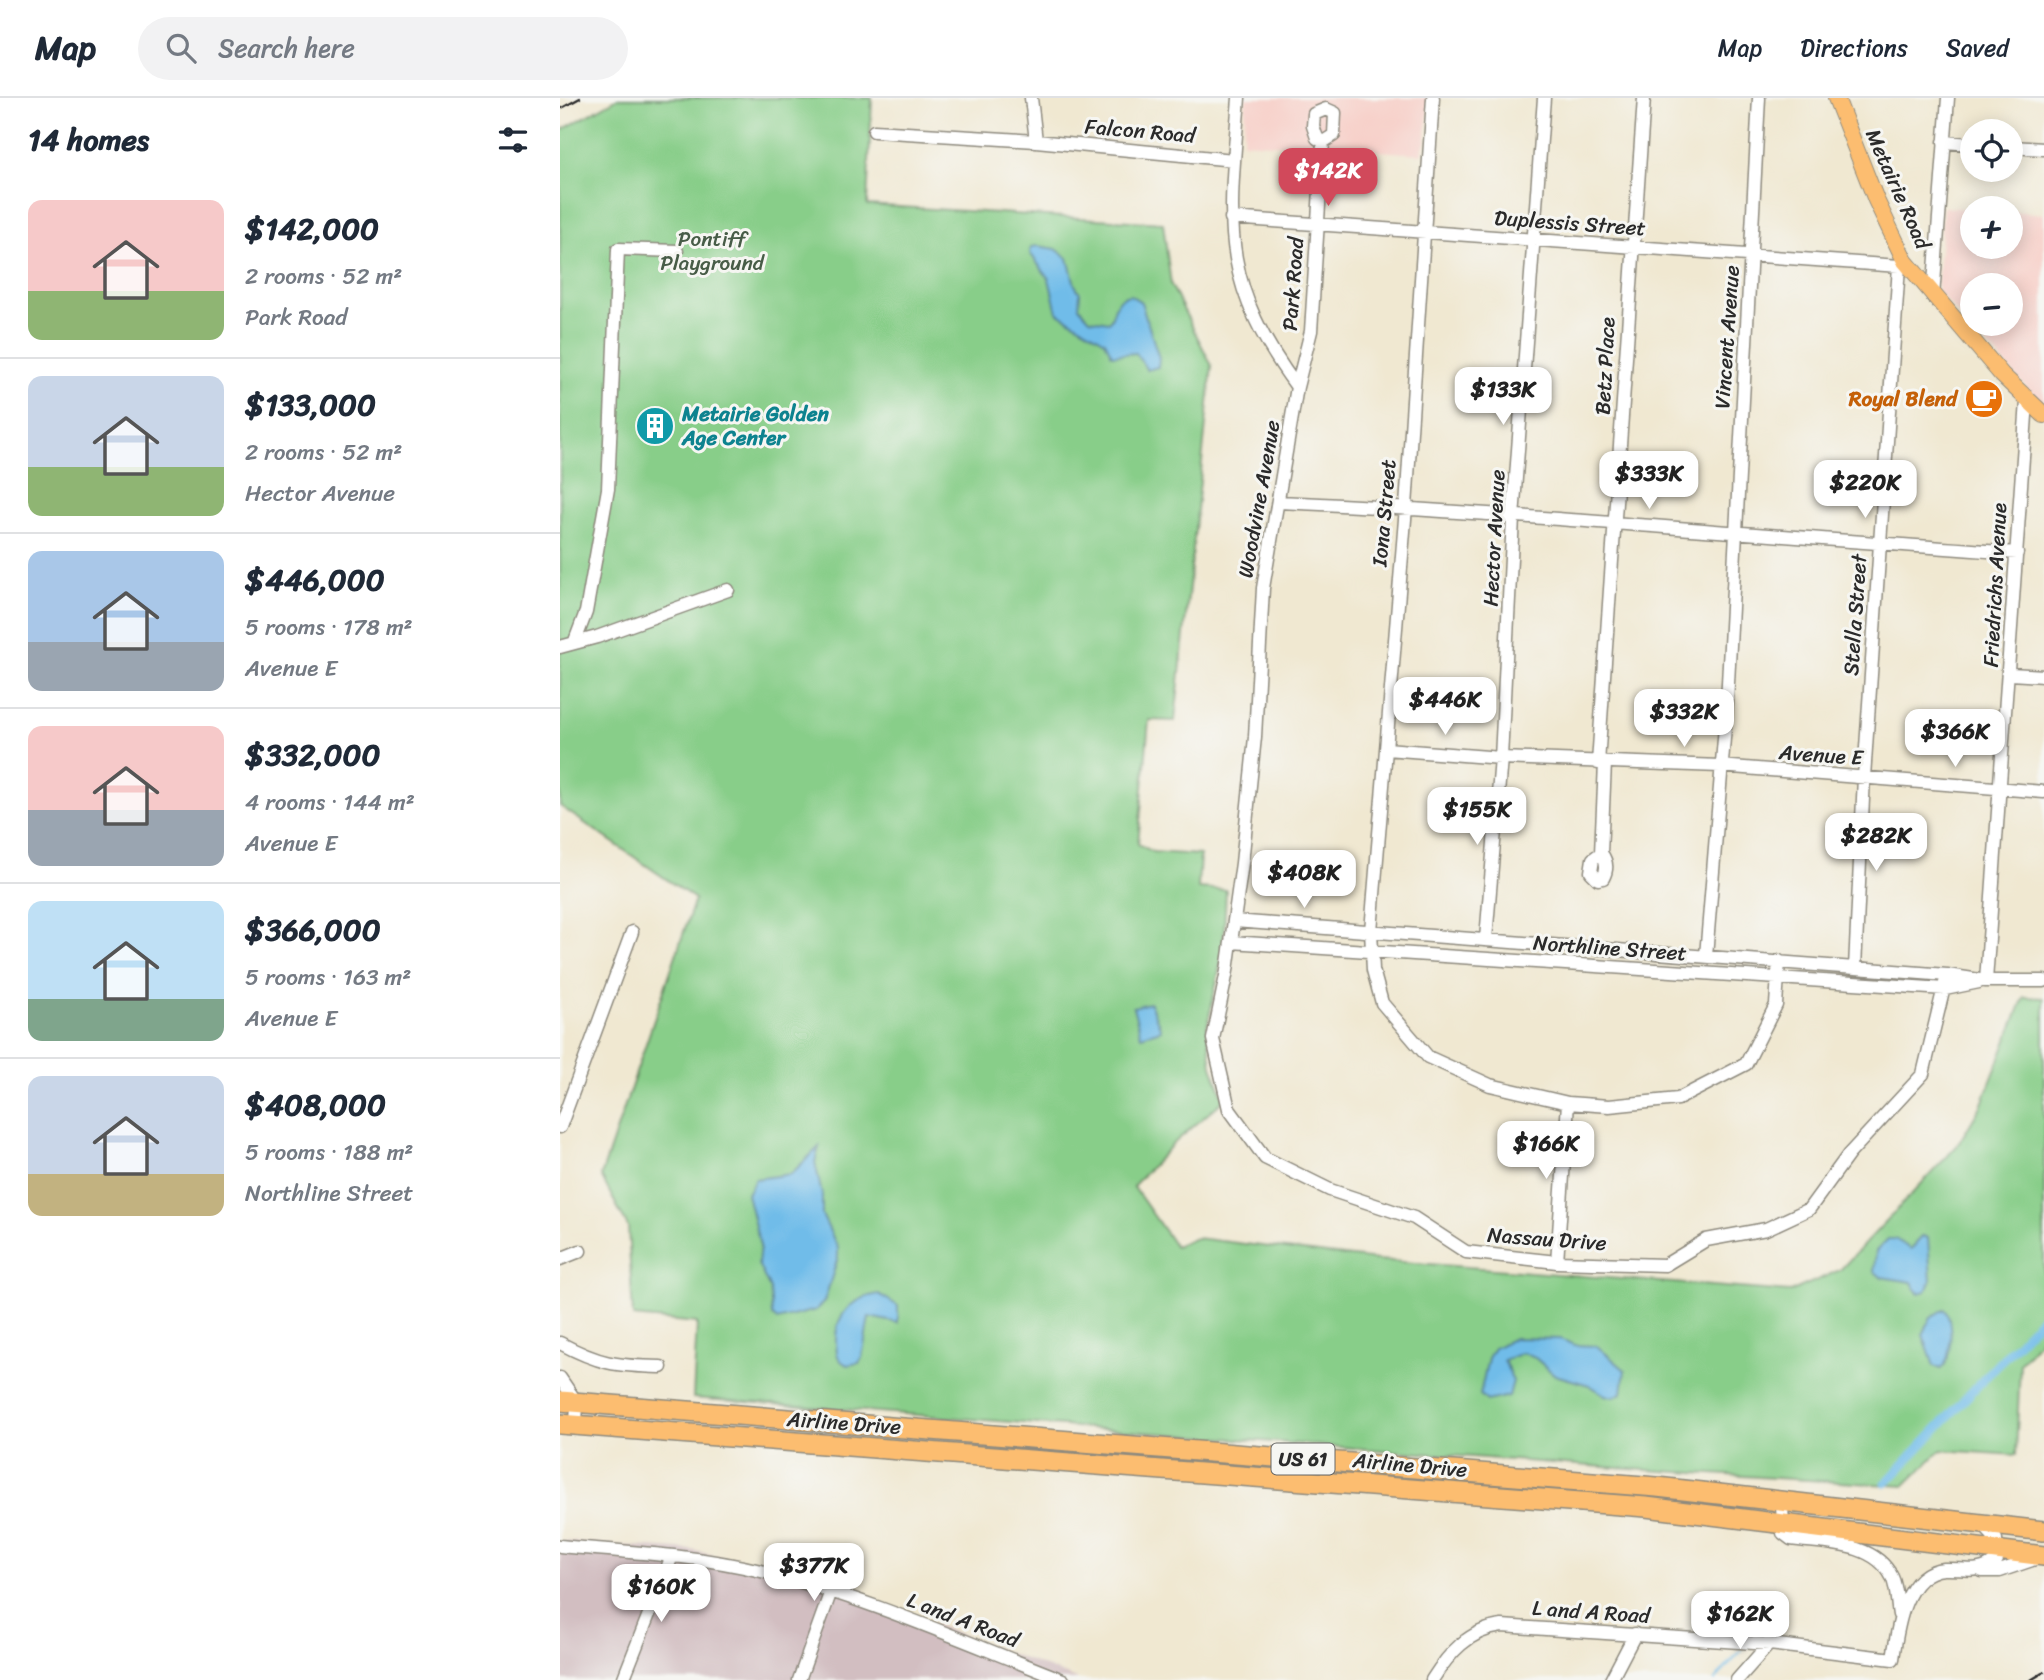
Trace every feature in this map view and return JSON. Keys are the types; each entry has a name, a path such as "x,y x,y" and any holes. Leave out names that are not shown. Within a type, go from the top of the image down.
{"highway":[{"name":"Airline Drive","path":"568,1402 1657,1487 2044,1531"},
{"path":"723,1436 724,1414"},
{"name":"Airline Drive","path":"568,1424 1646,1507 2044,1557"},
{"path":"906,1427 906,1450"},
{"path":"1301,1479 1303,1459"}],"main road":[{"name":"Metairie Road","path":"1836,98 1902,263 2027,401 2044,415"}],"street":[{"path":"1031,98 1036,141"},
{"path":"1239,98 1230,218 1236,272 1267,346 1297,387"},
{"name":"Iona Street","path":"1433,98 1422,231 1406,508 1371,931 1373,970 1382,1003 1428,1057 1490,1085 1568,1103 1609,1106 1678,1100 1746,1064 1776,1005 1779,961"},
{"name":"Hector Avenue","path":"1486,939 1501,758 1513,518 1544,98"},
{"name":"Betz Place","path":"1601,853 1602,763 1615,525 1644,98"},
{"name":"Vincent Avenue","path":"1706,956 1727,702 1733,534 1752,256 1759,98"},
{"path":"1933,298 1948,98"},
{"name":"Falcon Road","path":"874,131 1036,141 1234,160"},
{"name":"Park Road","path":"1297,387 1311,331 1323,142"},
{"path":"1944,142 1960,143"},
{"path":"2023,148 2044,149"},
{"name":"Duplessis Street","path":"1230,218 1752,256 1902,263"},
{"path":"575,641 586,612 608,489 618,249 677,251"},
{"name":"Stella Street","path":"1855,968 1864,777 1902,263"},
{"name":"Woodvine Avenue","path":"1234,921 1255,737 1263,589 1297,387"},
{"name":"Friedrichs Avenue","path":"1986,981 1998,789 2010,674 2027,401"},
{"path":"1279,502 1406,508 1513,518 2017,553"},
{"path":"560,647 597,637 728,590"},
{"path":"2010,674 2044,676"},
{"name":"Avenue E","path":"1386,749 1501,758 1720,766 2044,792"},
{"name":"Northline Street","path":"1234,921 1779,961 1947,975 1986,981 2044,981"},
{"name":"Nassau Drive","path":"1234,921 1213,1039 1229,1109 1265,1158 1330,1190 1414,1218 1466,1252 1557,1262 1665,1265 1706,1240 1766,1228 1809,1209 1849,1154 1923,1074 1947,975"},
{"path":"560,1127 632,932"},
{"name":"Northline Street","path":"1231,942 1945,989 1986,981"},
{"path":"1557,1262 1568,1103"},
{"path":"560,1259 580,1251"},
{"path":"561,1347 590,1360 621,1366 661,1367"},
{"path":"560,1378 568,1402 568,1424"},
{"path":"1782,1501 1783,1533 1791,1539 1858,1548 1872,1556 1893,1578 1899,1616"},
{"path":"1978,1571 1997,1560 1999,1550 1996,1539 1982,1524"},
{"name":"L and A Road","path":"560,1546 672,1556 759,1570 831,1591 1063,1680"},
{"path":"623,1680 662,1573 672,1556"},
{"path":"1899,1616 1909,1596 1925,1577 1941,1569 2000,1571 2027,1560 2044,1557"},
{"path":"799,1680 831,1591"},
{"name":"L and A Road","path":"1432,1680 1465,1640 1483,1628 1562,1628 1769,1644 1893,1659 1899,1616"},
{"path":"1611,1680 1635,1634"},
{"path":"1737,1680 1769,1644"},
{"path":"1022,1680 1027,1666"}],"shaded area":[{"path":"1246,98 1429,98 1426,139 1421,154 1243,142"},
{"path":"1943,207 1960,208 1960,259 2023,259 2023,212 2044,214 2044,406 1979,336 2023,336 2023,273 1960,273 1960,316 1937,291"},
{"path":"560,1541 691,1550 814,1578 1079,1680 560,1680"}],"green space":[{"name":"Pontiff Playground","path":"618,98 872,98 867,205 1163,223 1171,285 1212,366 1175,721 1149,720 1138,844 1153,852 1200,855 1198,888 1226,890 1223,952 1207,1027 1212,1066 1224,1100 1173,1144 1133,1186 1175,1246 1196,1238 1377,1260 1790,1292 1840,1270 1957,1146 1981,1106 2024,997 2044,998 2044,1336 2020,1363 2016,1455 1941,1450 1904,1486 1630,1469 693,1398 697,1323 633,1317 628,1227 601,1176 695,899 560,806 560,131"}],"water":[{"path":"1031,247 1056,249 1068,258 1075,285 1080,293 1079,307 1090,319 1109,322 1117,302 1130,295 1141,302 1159,358 1158,367 1147,370 1136,353 1112,355 1105,341 1057,312 1049,279 1030,253"},
{"path":"1150,1003 1161,1030 1141,1036 1133,1007"},
{"path":"819,1147 815,1162 822,1195 822,1215 838,1248 838,1257 824,1302 816,1310 777,1320 772,1315 770,1289 758,1264 760,1246 747,1194 755,1179 791,1174"},
{"path":"1923,1236 1928,1238 1931,1280 1926,1291 1918,1293 1912,1282 1881,1277 1874,1271 1876,1251 1888,1239 1895,1239 1911,1249"},
{"path":"879,1294 898,1306 898,1323 869,1317 862,1358 859,1363 847,1365 839,1358 837,1350 838,1324 853,1304 860,1299"},
{"path":"1944,1309 1949,1321 1950,1340 1948,1358 1941,1369 1934,1366 1923,1335 1931,1317"},
{"path":"1514,1338 1561,1339 1574,1345 1597,1346 1625,1370 1622,1393 1613,1397 1605,1395 1589,1385 1555,1375 1533,1356 1522,1353 1504,1360 1513,1381 1509,1396 1487,1401 1480,1395 1488,1358 1494,1348"}],"waterway":[{"path":"1886,1483 2044,1315"},
{"path":"1715,1680 1742,1650"}],"railway":[{"path":"560,109 580,98"},
{"path":"2031,1680 2044,1672"}],"place":[{"name":"Royal Blend","path":"1984,399"},
{"name":"Metairie Golden Age Center","path":"655,426"}]}
